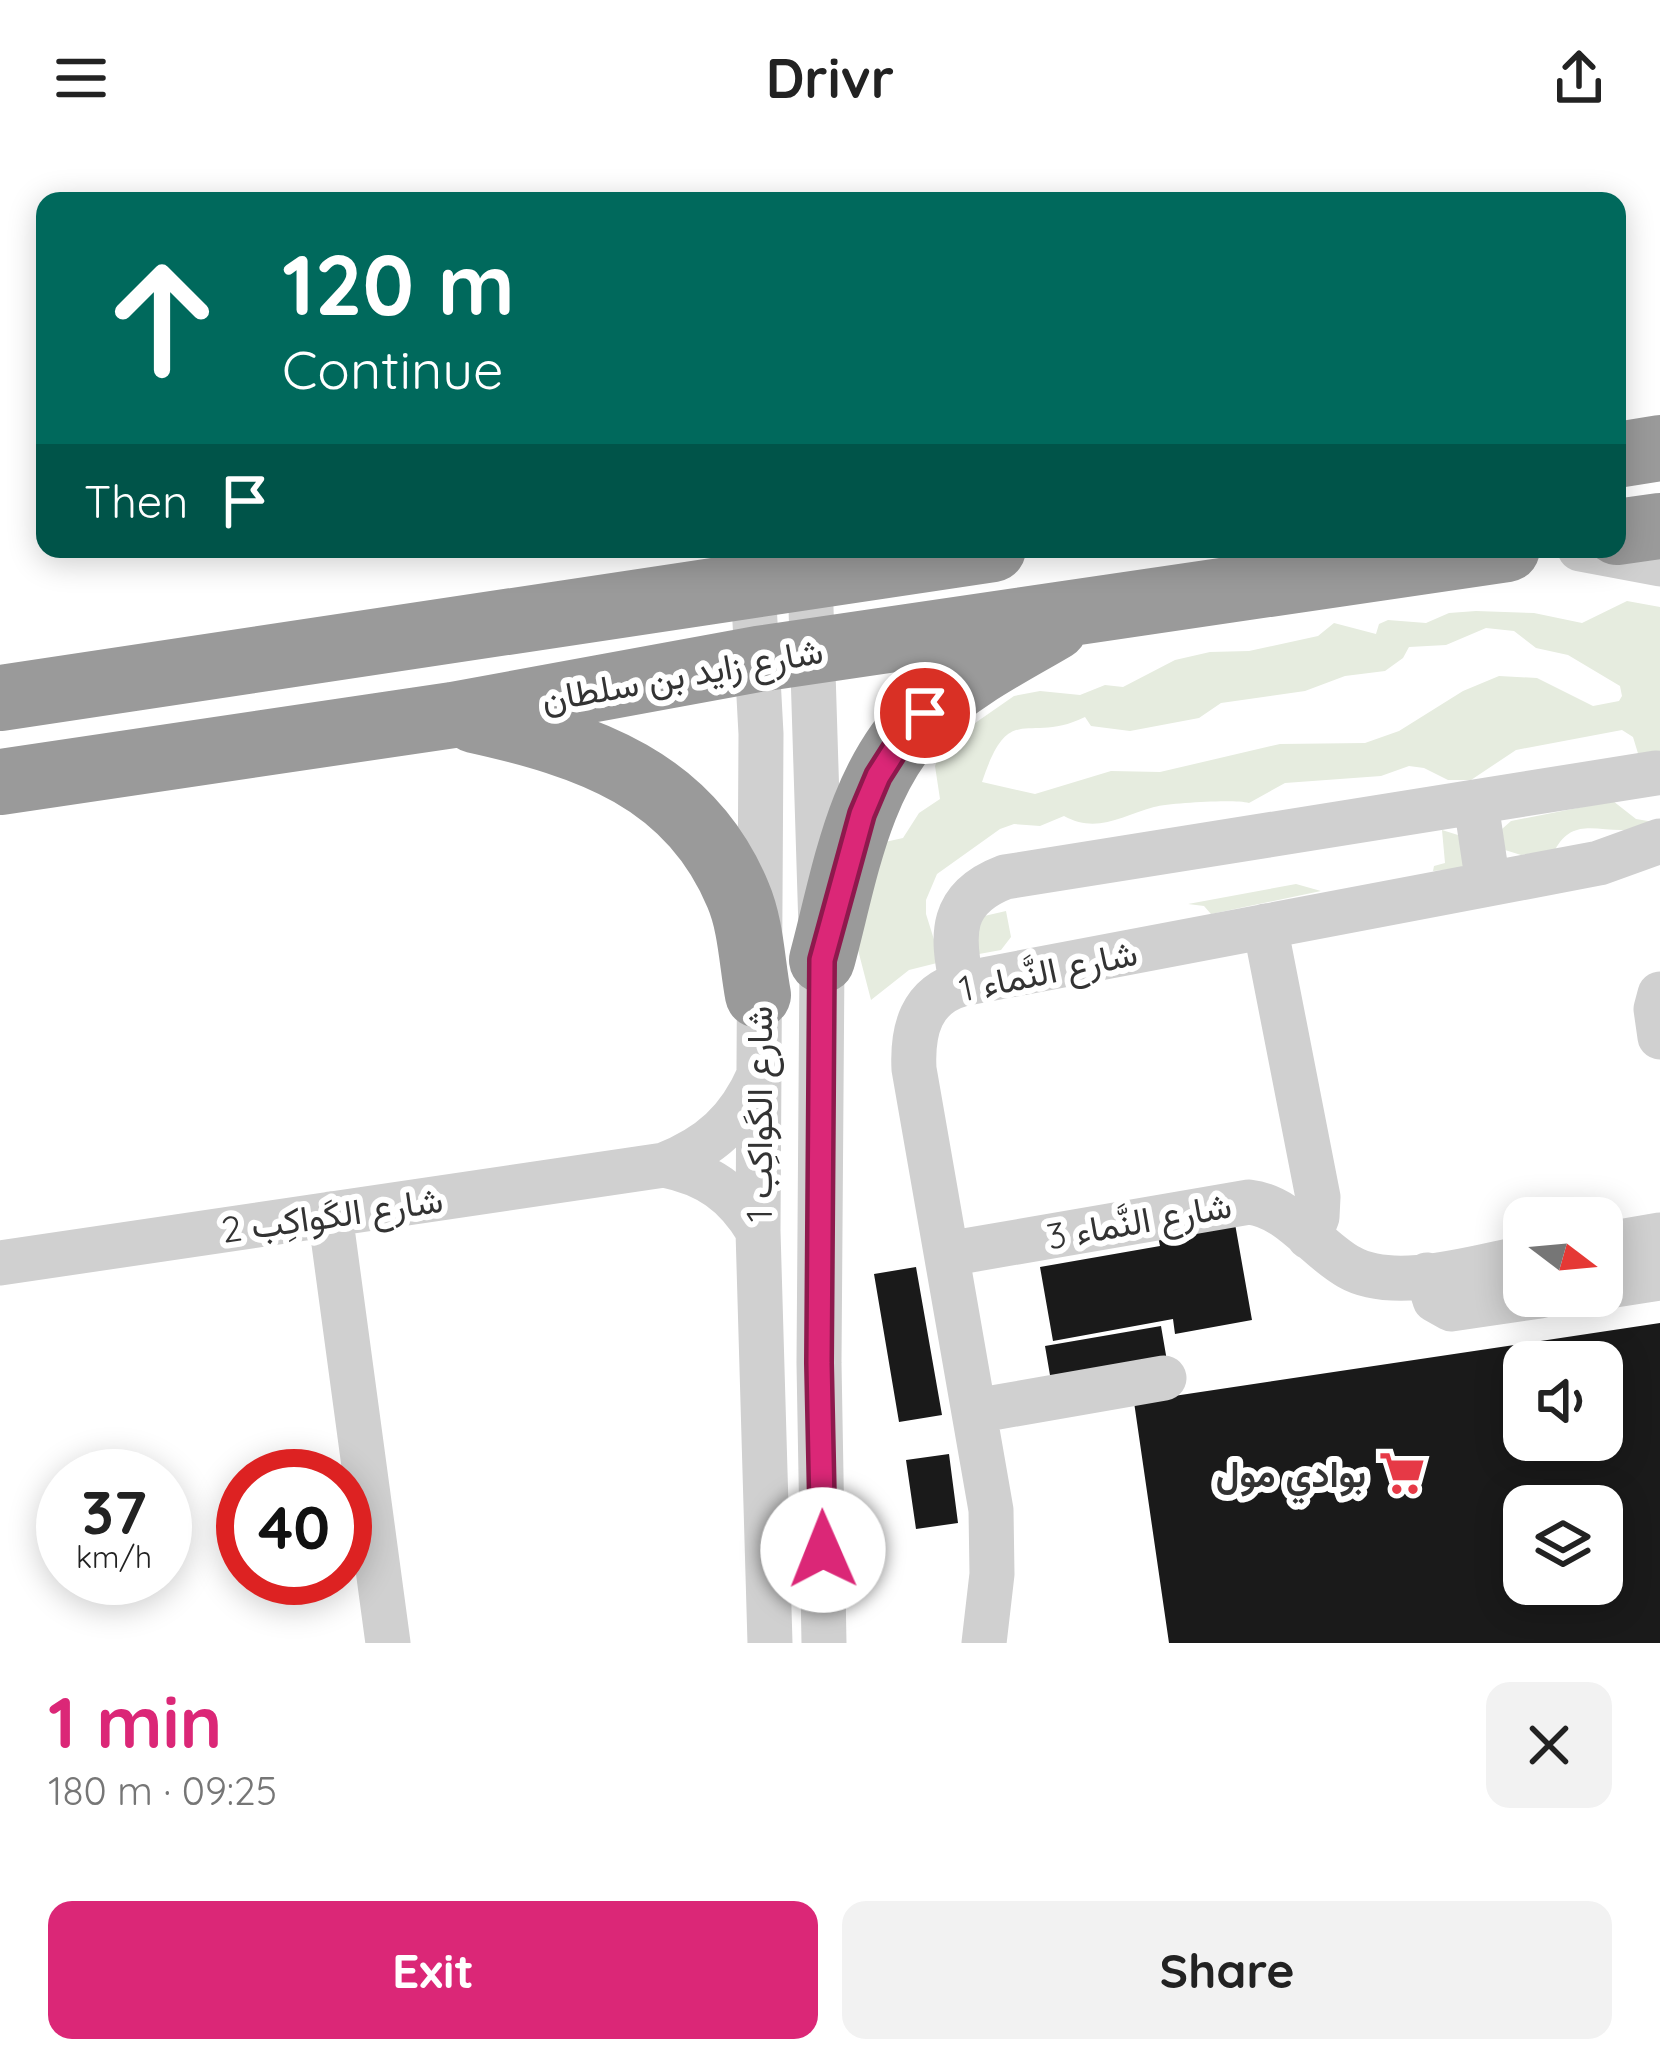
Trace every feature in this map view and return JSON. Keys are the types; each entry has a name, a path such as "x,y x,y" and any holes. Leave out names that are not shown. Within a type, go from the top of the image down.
{"highway":[{"path":"1626,454 1660,448"},
{"path":"1626,531 1660,526"},
{"name":"شارع زايد بن سلطان","path":"0,698 934,558"},
{"name":"شارع زايد بن سلطان","path":"0,782 453,715 787,654 1447,558"},
{"path":"822,960 862,814 899,743 954,690 1078,613"},
{"path":"453,715 550,737 594,753 673,802 714,852 740,900 758,995"}],"street":[{"path":"1626,557 1660,563"},
{"name":"شارع الكَواكِب 1","path":"782,581 822,960 819,1363 824,1643"},
{"name":"شارع الكَواكِب 1","path":"770,1643 758,1231 758,995 787,654"},
{"path":"962,984 954,947 960,914 980,890 1005,877 1656,773"},
{"path":"1476,805 1488,884"},
{"name":"شارع النَّماء 1","path":"984,1643 993,1531 914,1069 913,1038 935,997 962,984 1598,863 1660,841"},
{"name":"شارع النَّماء 1","path":"1598,863 1660,864"},
{"path":"1265,926 1318,1207 1310,1237"},
{"path":"1660,994 1656,1009 1660,1037"},
{"name":"شارع الكَواكِب 2","path":"0,1263 664,1165 690,1155 723,1131 749,1099 760,1073"},
{"name":"شارع الكَواكِب 2","path":"664,1165 710,1179 729,1193 758,1231"},
{"path":"1268,1205 1312,1168"},
{"name":"شارع النَّماء 3","path":"947,1254 1249,1202 1268,1205 1348,1267 1366,1274 1384,1278 1427,1275 1503,1262"},
{"path":"329,1214 388,1643"},
{"path":"1623,1241 1660,1235"},
{"path":"1427,1275 1435,1300 1451,1309 1503,1301"},
{"path":"1623,1284 1660,1278"},
{"path":"975,1411 1164,1378"}],"shaded area":[{"path":"1627,601 1660,607 1660,763 1640,760 1633,737 1622,730 1516,750 1471,780 1448,780 1409,766 1381,776 1285,783 1249,803 1154,807 1098,823 1064,816 1040,826 1014,824 937,874 926,900 926,914 941,962 909,970 871,1000 857,946 885,842 903,838 919,813 940,799 935,766 942,746 1014,696 1040,691 1080,695 1105,685 1123,687 1175,660 1318,636 1334,623 1376,634 1379,624 1388,620 1426,623 1449,613 1476,611 1534,613 1582,623","holes":["1486,628 1514,631 1536,648 1568,655 1620,686 1619,701 1593,706 1537,678 1499,676 1463,691 1399,731 1365,743 1280,744 1160,772 1111,771 1035,794 982,782 992,756 1011,732 1065,725 1085,717 1091,726 1130,731 1199,718 1221,703 1305,691 1345,676 1385,671 1409,647 1446,645"]},
{"path":"1613,801 1636,819 1654,822 1629,830 1577,830 1555,850 1521,855 1505,850 1502,829 1511,821"},
{"path":"1442,830 1458,835 1467,868 1433,871 1434,866 1445,863"},
{"path":"1296,884 1321,891 1211,914 1204,906 1188,904"},
{"path":"1006,911 1011,937 1001,950 979,954 970,931 980,917"}],"building":[{"path":"1234,1218 1252,1320 1175,1334 1173,1319 1053,1341 1040,1267 1160,1246 1157,1231"},
{"path":"916,1267 942,1415 899,1422 874,1274"},
{"name":"بوادي مول","path":"1660,1323 1660,1643 1169,1643 1134,1402 1503,1347 1503,1461 1623,1461 1623,1341 1540,1341"},
{"path":"1161,1326 1167,1361 1051,1381 1045,1346"},
{"path":"949,1454 958,1523 916,1529 906,1460"}],"place":[{"name":"بوادي مول","path":"1402,1473"}],"route":[{"path":"823,1550 819,1363 822,960 862,814 878,776 925,713"}]}
